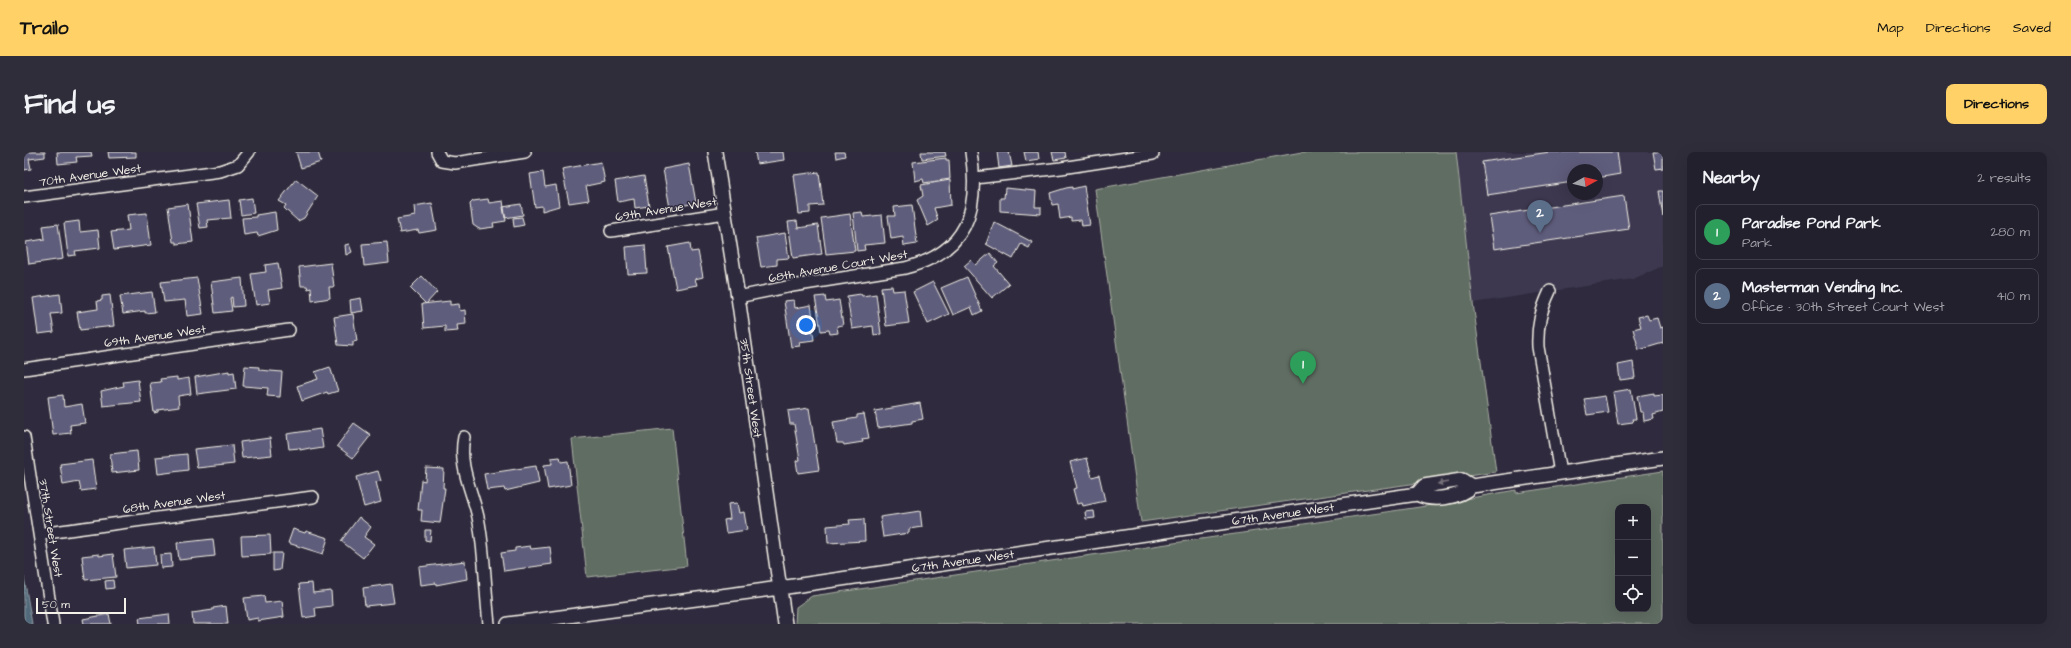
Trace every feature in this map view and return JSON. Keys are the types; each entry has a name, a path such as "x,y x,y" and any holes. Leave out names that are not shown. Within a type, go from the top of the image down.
{"street":[{"name":"70th Avenue West","path":"24,197 220,171 238,165 249,152"},
{"path":"436,152 442,161 455,163 525,152"},
{"name":"35th Street West","path":"715,152 738,297 785,624"},
{"path":"971,152 975,178 1061,168 1153,153"},
{"name":"68th Avenue Court West","path":"738,297 792,286 904,268 922,264 941,255 952,244 968,220 973,202 975,178"},
{"name":"69th Avenue West","path":"611,231 725,213"},
{"path":"1550,291 1540,316 1537,330 1538,347 1560,473"},
{"name":"69th Avenue West","path":"24,369 289,330"},
{"name":"37th Street West","path":"24,437 53,624"},
{"path":"464,437 462,454 463,468 478,518 489,624"},
{"name":"67th Avenue West","path":"508,624 780,588 1417,494 1427,499 1463,494 1472,486 1663,458"},
{"name":"68th Avenue West","path":"39,534 312,497"}],"shaded area":[{"path":"1456,152 1663,152 1663,266 1633,279 1473,303"}],"green space":[{"path":"1302,152 1456,152 1473,303 1496,472 1141,522 1095,189"},
{"path":"672,428 687,566 587,577 572,439"},
{"path":"1663,471 1663,624 795,624 796,607 812,596 1420,507 1516,490 1516,493"}],"water":[{"path":"24,577 32,624 24,624"}],"building":[{"path":"24,152 45,152 45,157 29,159 31,169 24,170"},
{"path":"57,152 91,152 92,156 76,157 77,162 58,164"},
{"path":"108,152 136,152 136,157 109,158"},
{"path":"296,152 318,152 321,162 301,168"},
{"path":"755,152 783,152 784,160 757,164"},
{"path":"835,152 844,152 845,156 836,158"},
{"path":"921,152 945,152 946,156 922,159"},
{"path":"997,152 1009,152 1012,166 999,168"},
{"path":"1024,152 1038,152 1039,159 1026,161"},
{"path":"1052,152 1065,152 1066,158 1054,160"},
{"path":"1550,152 1617,152 1620,174 1603,177 1603,164 1567,164 1567,183 1487,195 1482,162"},
{"path":"1653,152 1663,152 1663,168 1656,169"},
{"path":"946,158 946,160 949,160 950,179 924,183 923,179 915,181 913,162"},
{"path":"601,162 605,182 586,186 589,200 569,203 562,169"},
{"path":"689,164 696,203 670,208 663,169"},
{"path":"543,172 545,187 556,185 559,206 542,211 542,206 535,207 530,174"},
{"path":"819,172 823,205 810,206 810,213 799,214 794,175"},
{"path":"644,176 649,206 635,208 634,199 618,202 615,181"},
{"path":"296,179 318,196 304,218 298,221 284,208 286,205 279,201"},
{"path":"950,180 951,205 934,208 938,220 928,226 917,200 923,196 921,185"},
{"path":"1084,186 1090,225 1082,226 1081,220 1071,221 1071,217 1060,219 1058,204 1052,205 1050,193 1066,188 1072,187 1072,189"},
{"path":"1005,188 1036,191 1035,207 1041,207 1041,214 1000,211 1000,198 1004,198"},
{"path":"1659,191 1663,191 1663,217"},
{"path":"1624,196 1629,229 1494,249 1489,216"},
{"path":"252,198 254,213 241,215 239,200"},
{"path":"488,199 489,203 503,201 506,221 493,223 494,227 479,229 473,225 470,204 473,201"},
{"path":"229,200 231,218 207,220 208,227 200,228 196,204"},
{"path":"432,203 437,230 419,233 418,230 400,233 397,219 415,216 414,206"},
{"path":"188,204 193,242 176,244 176,242 173,242 168,207"},
{"path":"521,204 523,215 505,218 503,207"},
{"path":"912,205 917,244 904,246 903,237 891,239 888,216 895,216 894,207"},
{"path":"275,212 277,230 258,236 257,233 244,235 242,218 256,217 256,215"},
{"path":"862,212 863,217 882,215 885,243 864,245 865,250 857,251 853,213"},
{"path":"147,213 151,245 114,250 111,232 129,230 127,215"},
{"path":"850,214 855,251 826,254 821,218"},
{"path":"522,217 524,225 514,227 513,218"},
{"path":"79,221 80,232 98,230 100,248 75,251 76,255 68,256 64,223"},
{"path":"797,221 798,228 818,225 822,254 793,258 788,222"},
{"path":"994,222 1032,242 1029,248 1021,244 1013,259 986,244"},
{"path":"58,224 63,259 29,264 26,242 45,239 43,226"},
{"path":"785,233 789,258 777,259 777,265 761,267 756,238"},
{"path":"387,242 389,263 364,266 362,244"},
{"path":"690,243 691,252 698,251 703,277 695,279 697,285 676,289 668,247"},
{"path":"349,244 352,252 346,255 345,245"},
{"path":"645,245 647,273 628,274 626,247"},
{"path":"990,253 998,263 994,266 1009,284 992,298 964,266 971,260 976,265"},
{"path":"278,263 282,288 268,290 270,303 256,305 251,274 266,272 265,265"},
{"path":"331,263 334,287 329,287 330,298 312,301 311,288 308,289 307,286 301,286 299,267"},
{"path":"422,276 437,292 426,304 410,288"},
{"path":"967,277 982,311 974,315 971,307 953,315 941,288"},
{"path":"197,278 203,314 187,316 185,300 164,302 161,282"},
{"path":"242,278 244,306 233,307 232,297 230,298 232,311 215,313 211,282"},
{"path":"933,282 949,314 928,324 913,292"},
{"path":"892,286 893,291 904,290 909,323 886,326 881,287"},
{"path":"152,292 155,312 145,313 145,311 123,314 120,296"},
{"path":"60,294 62,313 51,314 54,332 38,334 33,298"},
{"path":"861,294 862,296 876,294 881,334 874,335 873,326 852,329 847,296"},
{"path":"110,295 114,326 80,330 77,312 98,309 97,301 102,300 102,296"},
{"path":"825,296 826,302 839,300 843,325 837,326 838,333 830,334 829,330 821,331 815,297"},
{"path":"361,298 363,311 351,313 350,300"},
{"path":"794,300 795,308 811,305 814,340 799,342 800,346 791,347 784,301"},
{"path":"450,301 450,305 459,304 460,311 465,310 466,324 457,325 458,331 445,332 445,326 424,328 422,304"},
{"path":"353,314 357,341 353,342 353,346 338,345 334,317"},
{"path":"1647,315 1649,320 1657,318 1660,328 1663,327 1663,343 1639,350 1633,329 1641,327 1638,317"},
{"path":"1633,362 1635,378 1620,380 1618,365"},
{"path":"245,366 259,367 259,370 282,372 280,397 267,396 268,388 243,386"},
{"path":"330,367 338,391 328,394 327,392 302,401 297,386 318,379 315,372"},
{"path":"229,371 229,373 234,372 236,389 197,394 195,377"},
{"path":"177,377 177,380 189,378 191,394 178,396 179,407 158,410 158,412 154,413 150,383 161,382 160,379"},
{"path":"138,380 141,402 103,406 101,391 124,386 123,382"},
{"path":"1631,389 1636,419 1632,419 1633,422 1618,424 1613,392"},
{"path":"1654,393 1654,396 1663,395 1663,412 1653,415 1654,419 1644,421 1643,412 1640,412 1637,396"},
{"path":"63,395 64,407 82,404 85,423 70,425 71,433 53,435 48,397"},
{"path":"1605,396 1608,412 1587,415 1584,399"},
{"path":"920,403 923,419 912,421 912,423 878,428 875,411"},
{"path":"809,408 819,470 798,473 796,461 800,460 794,424 790,424 788,411"},
{"path":"864,414 869,438 862,439 863,442 844,445 843,443 837,443 833,422 857,418 857,415"},
{"path":"354,423 371,435 353,458 337,446"},
{"path":"320,429 323,448 310,450 310,448 300,450 300,448 289,449 287,434"},
{"path":"270,438 272,455 242,458 240,442"},
{"path":"232,445 234,464 197,468 194,449"},
{"path":"137,451 139,470 112,473 110,454"},
{"path":"187,454 188,470 158,474 156,457"},
{"path":"560,457 561,462 568,461 571,485 548,489 544,465 552,464 551,458"},
{"path":"1087,458 1092,477 1099,475 1105,501 1083,506 1082,503 1077,504 1073,489 1077,488 1070,462"},
{"path":"92,460 96,489 81,491 79,482 63,485 60,464"},
{"path":"536,466 539,483 505,491 504,488 487,490 484,474"},
{"path":"426,468 444,469 443,488 445,488 440,523 421,521 422,510 418,510 421,480 425,481"},
{"path":"378,471 381,481 376,482 381,502 364,507 356,477"},
{"path":"737,503 739,513 744,512 747,530 726,533 724,520 730,519 728,504"},
{"path":"920,511 922,527 909,529 909,533 883,537 880,517"},
{"path":"1094,511 1095,518 1086,519 1085,512"},
{"path":"359,517 371,527 364,537 374,544 363,558 341,541"},
{"path":"864,519 865,541 828,543 827,526 850,524 849,520"},
{"path":"293,529 305,533 306,531 328,538 323,554 288,543"},
{"path":"425,530 431,530 430,541 425,540"},
{"path":"270,535 271,554 242,556 241,536"},
{"path":"213,539 215,556 179,560 177,543"},
{"path":"530,546 531,549 550,547 552,564 504,571 501,553 515,551 515,548"},
{"path":"154,547 156,565 126,568 124,550"},
{"path":"273,553 282,553 280,570 273,571"},
{"path":"99,554 99,556 113,554 116,577 85,580 82,556"},
{"path":"171,554 172,567 161,568 160,555"},
{"path":"465,561 467,579 436,585 436,583 421,585 419,567"},
{"path":"113,580 114,588 106,589 105,581"},
{"path":"312,583 313,593 331,591 332,606 315,608 316,616 303,618 299,584"},
{"path":"391,584 394,603 365,606 363,588"},
{"path":"264,596 265,603 282,601 284,617 258,621 258,618 247,620 244,598"},
{"path":"226,606 228,624 193,624 192,613 213,610 213,608"},
{"path":"109,614 111,624 84,624 83,619"},
{"path":"169,614 170,624 140,624 139,618"}],"place":[{"name":"Masterman Vending Inc.","path":"1540,233"},
{"name":"Paradise Pond Park","path":"1303,384"}]}
